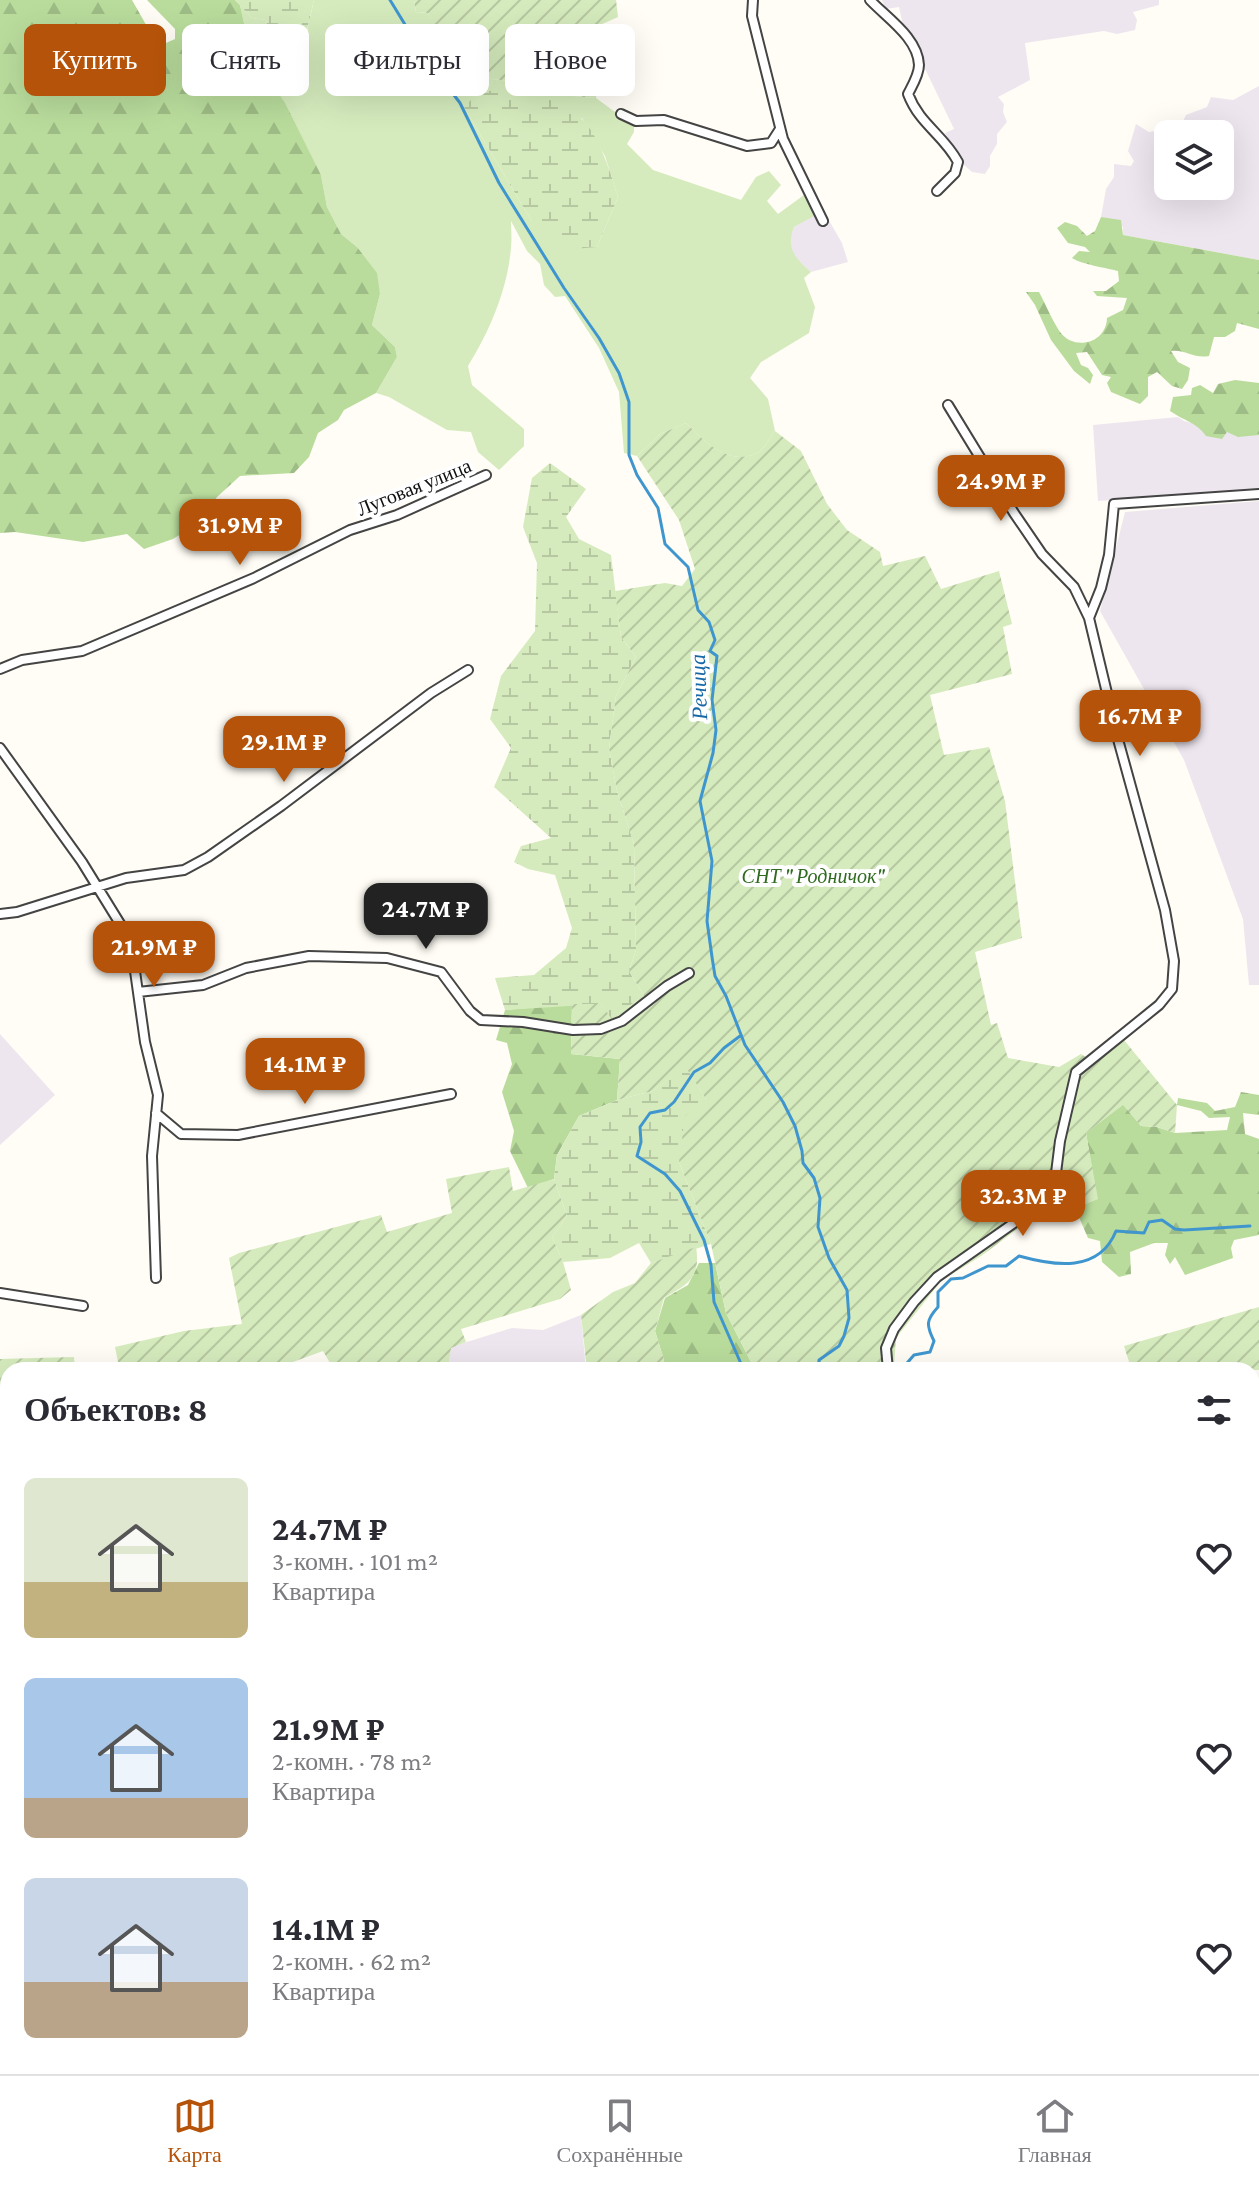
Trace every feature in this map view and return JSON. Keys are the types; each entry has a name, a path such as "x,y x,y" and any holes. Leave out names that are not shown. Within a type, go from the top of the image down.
{"street":[{"path":"753,0 752,16 780,128 823,221"},
{"path":"870,0 909,41 919,64 908,94 914,112 948,144 958,162 955,173 937,191"},
{"path":"621,114 636,121 664,120 753,147 771,143 780,128"},
{"path":"887,1362 886,1348 894,1329 937,1277 1006,1231 1031,1211 1047,1190 1056,1173 1076,1072 1159,1005 1172,989 1175,975 1165,910 1119,743 1089,618 1074,587 1042,554 948,405"},
{"name":"Луговая улица","path":"0,669 22,660 82,651 254,578 350,530 397,515 486,475"},
{"path":"1089,618 1109,555 1114,504 1259,494"},
{"path":"0,914 17,912 126,878 184,870 208,857 338,765 431,693 468,670"},
{"path":"0,748 82,862 127,935 145,1042 158,1095 152,1156 156,1278"},
{"path":"138,992 203,985 246,968 309,956 387,958 441,972 470,1011 481,1020 523,1022 573,1030 601,1029 622,1021 689,973"},
{"path":"156,1113 181,1134 238,1135 451,1094"},
{"path":"0,1293 83,1306"}],"shaded area":[{"path":"882,0 1159,0 1159,5 1133,12 1137,20 1135,30 1117,34 1104,31 1025,43 1030,80 998,97 1004,104 1007,122 997,134 997,144 985,174 972,172 963,164 945,133 954,129 902,21 899,7 886,9"},
{"path":"1259,86 1259,260 1123,235 1123,227 1101,217 1106,189 1114,177 1114,164 1131,166 1134,161 1128,151 1136,124 1149,132 1154,131 1154,200 1234,200 1234,120 1184,120 1186,115 1207,107 1211,97 1233,100"},
{"path":"823,210 842,243 848,262 811,272 793,256 790,238 794,227"},
{"path":"1178,417 1226,432 1259,435 1259,490 1098,501 1093,425"},
{"path":"1259,501 1259,985 1249,985 1243,919 1184,760 1100,611 1125,512"},
{"path":"0,1034 55,1095 0,1145"},
{"path":"581,1315 585,1362 449,1362 451,1347 512,1328 543,1330"}],"green space":[{"path":"0,0 132,0 146,24 24,24 24,96 166,96 166,43 175,39 175,29 147,0 235,0 240,5 244,24 182,24 182,96 280,96 321,175 327,207 341,234 357,247 377,273 380,294 372,325 395,347 397,357 376,393 344,410 338,420 318,433 309,457 294,473 240,476 217,497 200,522 173,539 144,549 127,534 83,542 15,532 0,533"},
{"path":"235,0 314,0 308,24 267,24 266,20 252,18"},
{"path":"314,0 414,0 416,12 428,13 434,24 325,24 325,96 489,96 489,78 505,80 505,96 596,98 634,126 627,144 653,170 741,200 756,177 769,171 781,185 767,201 778,214 804,195 812,202 816,215 794,227 791,241 796,257 811,272 804,278 815,307 809,333 761,362 750,378 768,399 775,431 759,452 749,456 738,457 719,451 686,423 660,434 637,456 624,453 619,392 599,348 565,296 555,297 544,285 540,264 527,251 511,221 509,262 502,293 484,338 468,366 472,385 524,429 524,446 499,470 478,452 471,432 447,430 389,397 376,393 397,357 395,347 372,325 380,294 357,247 341,234 327,207 321,175 280,96 309,96 309,24","holes":["464,107 582,118 605,156 618,197 597,247 531,220"]},
{"path":"414,0 616,0 618,17 602,24 505,24 505,80 489,78 489,24 433,24 428,13 416,12"},
{"path":"240,5 252,18 266,20 267,24 244,24"},
{"path":"489,91 505,92 505,96 547,99 572,110 581,118 604,155 618,197 597,247 562,250 531,220 464,107 475,96 489,96"},
{"path":"1101,217 1121,220 1123,235 1259,260 1259,329 1237,323 1235,331 1225,337 1214,337 1209,356 1171,351 1178,362 1190,368 1188,380 1182,389 1172,386 1157,372 1148,377 1148,396 1140,404 1111,392 1107,383 1111,377 1102,375 1087,352 1076,353 1081,365 1093,375 1090,384 1074,371 1051,340 1026,292 1039,292 1066,338 1081,343 1101,334 1107,318 1123,310 1127,298 1097,296 1093,291 1106,291 1119,281 1118,271 1072,258 1079,251 1090,252 1085,247 1068,243 1057,228 1065,222 1077,226 1087,236 1095,231"},
{"path":"1235,380 1259,383 1259,435 1238,437 1227,432 1222,439 1206,436 1170,411 1173,397 1191,395 1192,388 1200,385 1213,393 1218,384"},
{"name":"СНТ \" Родничок\"","path":"686,423 718,450 738,457 759,452 775,431 801,451 827,504 847,530 880,552 883,566 925,556 941,589 999,571 1012,624 1003,627 1012,674 930,695 944,755 989,747 1005,801 1022,938 975,952 991,1025 997,1023 1008,1058 1059,1067 1081,1054 1095,1063 1124,1040 1177,1105 1175,1133 1141,1126 1123,1105 1086,1133 1098,1199 1075,1208 1062,1180 1038,1214 941,1281 896,1338 894,1362 751,1362 726,1313 711,1244 679,1162 685,1116 706,1099 685,1066 653,1091 617,1100 620,1059 571,1054 572,1004 601,1004 611,1018 644,996 629,971 636,950 634,844 617,791 609,748 616,696 636,657 621,637 615,591 665,583 682,586 695,569 679,520 637,456 660,434"},
{"path":"550,463 586,489 566,517 579,539 611,555 621,637 636,657 616,696 609,748 617,791 634,844 636,950 629,971 644,996 610,1019 601,1004 505,1010 495,978 534,975 566,948 572,928 555,875 528,869 514,862 521,846 551,838 494,787 511,748 490,719 501,676 535,631 537,563 523,527 532,478"},
{"path":"572,1004 571,1054 620,1059 617,1100 579,1116 557,1155 554,1179 528,1188 510,1151 514,1131 502,1092 512,1064 507,1043 496,1040 505,1010"},
{"path":"685,1065 706,1099 679,1162 711,1244 651,1263 639,1243 610,1258 563,1262 552,1237 567,1216 554,1179 557,1155 579,1116 617,1100 653,1091"},
{"path":"1241,1092 1259,1095 1259,1115 1243,1113 1245,1134 1259,1139 1259,1235 1234,1240 1231,1248 1233,1258 1185,1275 1175,1257 1170,1264 1165,1255 1168,1243 1154,1243 1130,1252 1131,1274 1119,1277 1102,1262 1100,1241 1088,1238 1075,1208 1097,1199 1086,1133 1123,1104 1141,1126 1175,1133 1227,1130 1230,1117 1209,1118 1201,1111 1177,1105 1178,1098 1207,1103 1215,1111 1235,1107"},
{"path":"509,1167 513,1191 554,1179 567,1216 552,1237 571,1290 560,1299 461,1329 466,1342 451,1348 449,1362 329,1362 323,1351 293,1362 118,1362 115,1347 184,1331 242,1324 229,1258 381,1215 387,1232 452,1213 446,1179"},
{"path":"696,1247 696,1266 691,1279 664,1298 655,1331 663,1362 586,1362 581,1315 613,1292 635,1283 651,1263"},
{"path":"699,1263 715,1263 726,1313 751,1362 663,1362 655,1331 665,1298 688,1285"},
{"path":"1259,1307 1259,1362 1129,1362 1124,1346"},
{"path":"74,1357 74,1362 0,1362 0,1359"}],"waterway":[{"name":"Речица","path":"390,0 423,54 460,103 499,183 619,373 629,402 629,455 637,475 658,508 665,544 688,567 698,610 709,622 715,640 710,651 717,656 712,700 716,730 700,801 712,861 707,921 712,957 715,976 745,1045 795,1126 803,1163 814,1178 820,1198 818,1227 829,1258 847,1290 849,1318 844,1336 839,1346 819,1362"},
{"path":"740,1036 710,1063 694,1072 665,1110 650,1113 640,1127 641,1142 637,1156 665,1174 680,1191 704,1240 711,1265 714,1302 740,1362"},
{"name":"Речица","path":"908,1362 914,1355 930,1352 934,1341 929,1319 938,1307 938,1292 951,1279 963,1278 988,1266 1006,1266 1019,1256 1061,1264 1087,1260 1099,1254 1116,1231 1144,1233 1149,1222 1162,1220 1175,1229 1184,1230 1250,1226"}]}
